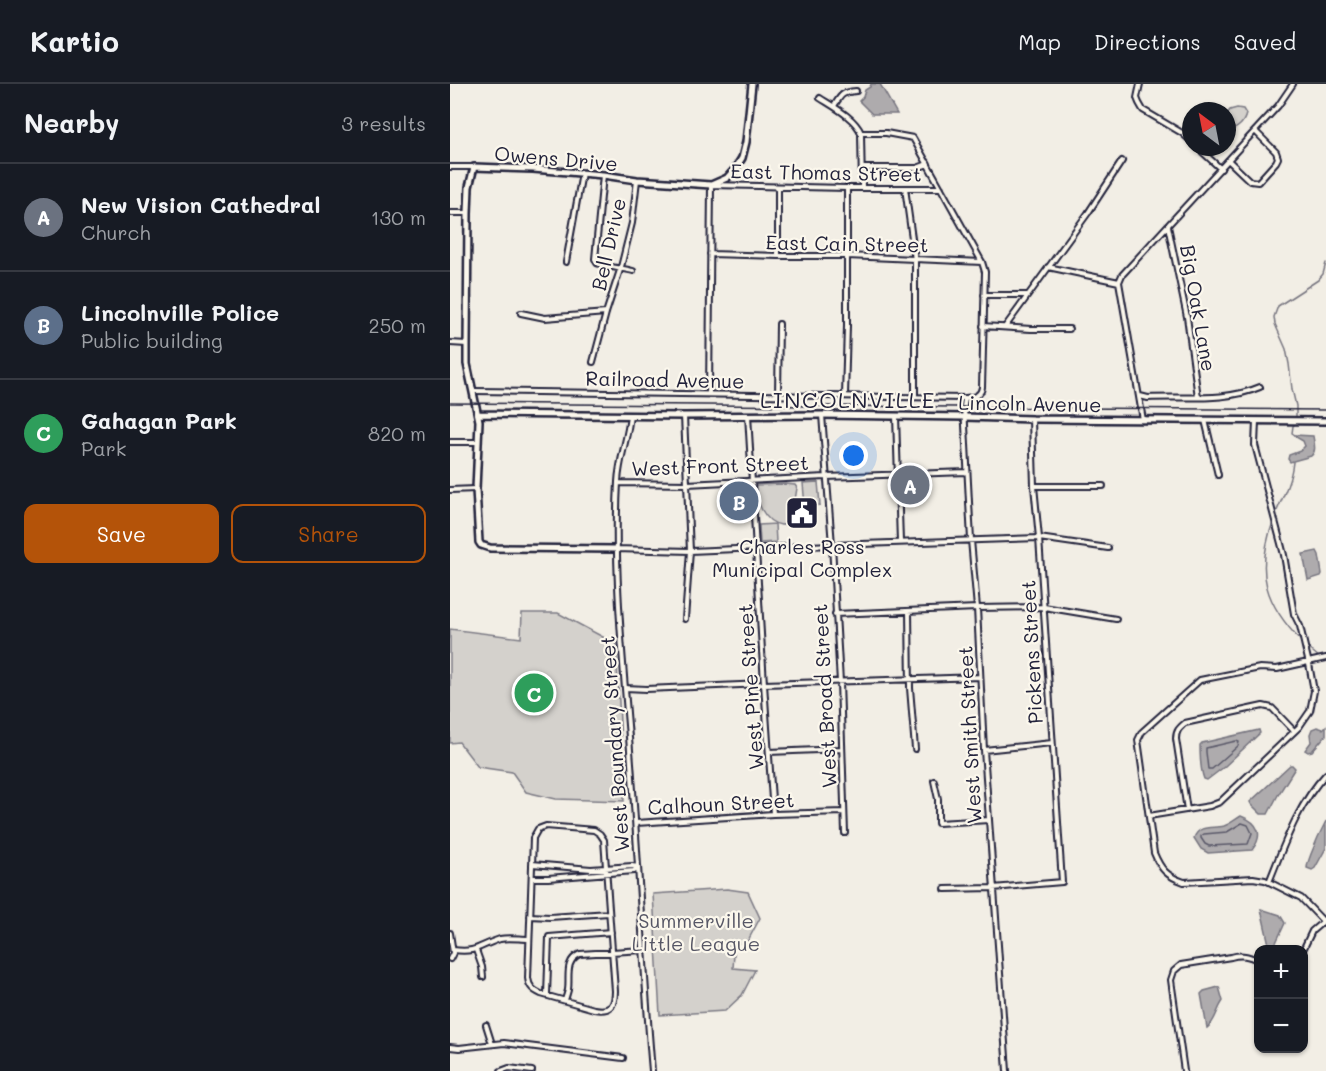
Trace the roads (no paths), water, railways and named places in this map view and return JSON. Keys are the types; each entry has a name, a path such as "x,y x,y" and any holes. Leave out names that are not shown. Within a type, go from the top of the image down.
{"street":[{"path":"709,394 711,185 727,178 742,158 746,142 752,84"},
{"path":"1140,84 1137,98 1143,110 1182,133"},
{"path":"1143,420 1119,282 1122,275 1278,106 1293,84"},
{"path":"834,106 845,92 856,91"},
{"path":"820,98 834,106 859,127 862,188"},
{"path":"1228,160 1252,182 1258,182 1276,162 1278,156 1255,131"},
{"path":"861,133 886,133 913,138 982,262 984,272 982,391 979,395 965,398"},
{"path":"1207,156 1221,169"},
{"path":"1005,327 1088,213 1122,161"},
{"path":"862,168 917,168 928,164"},
{"path":"450,167 474,167"},
{"name":"Owens Drive","path":"616,549 484,547 479,542 476,489 478,418 468,364 467,344 468,213 469,188 474,167 533,169 711,185"},
{"path":"566,262 582,173"},
{"path":"603,175 595,259 601,265 633,271"},
{"name":"Bell Drive","path":"593,362 632,223 637,180"},
{"name":"East Thomas Street","path":"711,185 941,188"},
{"path":"778,187 778,256"},
{"path":"844,396 847,188"},
{"path":"905,188 915,260 915,396"},
{"path":"450,213 468,213"},
{"name":"Big Oak Lane","path":"1168,225 1187,317 1198,397"},
{"name":"East Cain Street","path":"711,254 847,256 982,262"},
{"path":"1048,267 1119,282"},
{"path":"984,295 1029,294"},
{"name":"Bell Drive","path":"521,313 545,318 606,314"},
{"path":"778,396 779,324"},
{"path":"983,326 1069,329"},
{"path":"450,343 467,344"},
{"path":"1140,396 1148,398 1215,397 1260,387"},
{"name":"Railroad Avenue","path":"474,392 965,398"},
{"name":"West Smith Street","path":"965,398 964,417 984,750 1007,1071"},
{"name":"Lincoln Avenue","path":"478,418 490,414 684,416 748,414 1326,421"},
{"name":"West Pine Street","path":"748,414 773,814"},
{"name":"West Boundary Street","path":"630,415 619,464 616,549 652,1071"},
{"name":"West Broad Street","path":"822,415 840,681 845,833"},
{"path":"684,416 690,551 685,619"},
{"path":"896,416 900,542"},
{"name":"Pickens Street","path":"993,888 1062,882 1034,486 1032,419"},
{"path":"1205,420 1218,475"},
{"path":"1149,816 1210,806 1220,802 1294,731 1310,711 1314,691 1309,662 1300,626 1293,614 1284,555 1255,445 1256,421"},
{"path":"450,442 477,442"},
{"name":"West Front Street","path":"618,483 687,484 967,472"},
{"path":"1034,486 1103,486"},
{"path":"450,490 476,489"},
{"path":"616,549 690,551 1039,538 1108,548"},
{"path":"835,614 1044,607 1116,619"},
{"path":"909,611 910,679 915,749"},
{"path":"1305,945 1312,931 1325,920 1301,898 1269,882 1253,878 1184,882 1175,879 1158,865 1154,854 1138,740 1142,732 1200,680 1260,668 1277,669 1326,658"},
{"path":"626,688 981,677"},
{"path":"1187,810 1176,739 1179,728 1185,723 1263,706 1272,708 1294,731"},
{"path":"984,750 1052,743"},
{"path":"769,752 842,749"},
{"path":"1269,882 1294,823 1308,798 1326,774"},
{"path":"934,781 938,799 938,824 989,820"},
{"name":"Calhoun Street","path":"636,824 773,814 844,812"},
{"path":"546,826 594,830 604,840 615,991 615,999 607,1009 601,1010 547,995 533,990 529,983 532,864 535,834 538,829 546,826"},
{"path":"532,864 606,871"},
{"path":"563,876 564,867"},
{"path":"531,878 606,871 634,871 638,867"},
{"path":"945,889 993,888"},
{"path":"530,916 609,913"},
{"path":"547,995 549,937 611,932"},
{"path":"450,933 453,950 450,959"},
{"path":"453,950 466,952 476,950 502,938 529,939"},
{"path":"476,950 483,977"},
{"path":"565,1000 568,990 569,964 573,958 580,954 643,950"},
{"path":"1184,1071 1171,980 1174,970 1181,965 1238,955 1254,959"},
{"path":"486,1025 492,1044"},
{"path":"450,1047 504,1043 623,1058"},
{"path":"501,1071 509,1068 532,1071"}],"water":[{"path":"871,84 880,84 897,114 872,114 859,101"},
{"path":"1295,435 1313,436 1315,449 1311,456 1290,462 1289,455 1300,451 1305,446 1303,441"},
{"path":"1317,551 1322,574 1308,580 1303,554"},
{"path":"1326,726 1326,735 1312,751 1305,750 1311,742 1312,729 1317,727 1323,729"},
{"path":"1259,730 1260,733 1224,767 1207,780 1204,779 1200,758 1202,743"},
{"path":"1290,765 1295,768 1268,814 1261,814 1250,802"},
{"path":"1241,816 1252,822 1258,830 1258,839 1252,850 1208,853 1201,849 1194,838 1203,829 1224,826"},
{"path":"1326,821 1326,848 1312,870 1307,868 1308,863"},
{"path":"1261,909 1280,915 1285,923 1275,945 1269,945"},
{"path":"1219,987 1223,1001 1207,1028 1201,994"}],"waterway":[{"path":"1296,417 1286,349 1274,317 1278,306 1318,280 1323,274 1326,263"},
{"path":"1295,435 1292,433 1293,426 1296,424"},
{"path":"1275,515 1289,482 1293,462"},
{"path":"1273,522 1265,557 1267,587 1279,614 1302,642"},
{"path":"1306,646 1320,658"}],"railway":[{"path":"450,403 1326,410"}],"place":[{"name":"New Vision Cathedral","path":"910,485"},
{"name":"Lincolnville Police","path":"739,501"},
{"name":"Charles Ross Municipal Complex","path":"802,513"},
{"name":"Gahagan Park","path":"534,693"}],"district":[{"name":"LINCOLNVILLE","path":"848,399"}],"park label":[{"name":"Summerville Little League","path":"696,932"}]}
